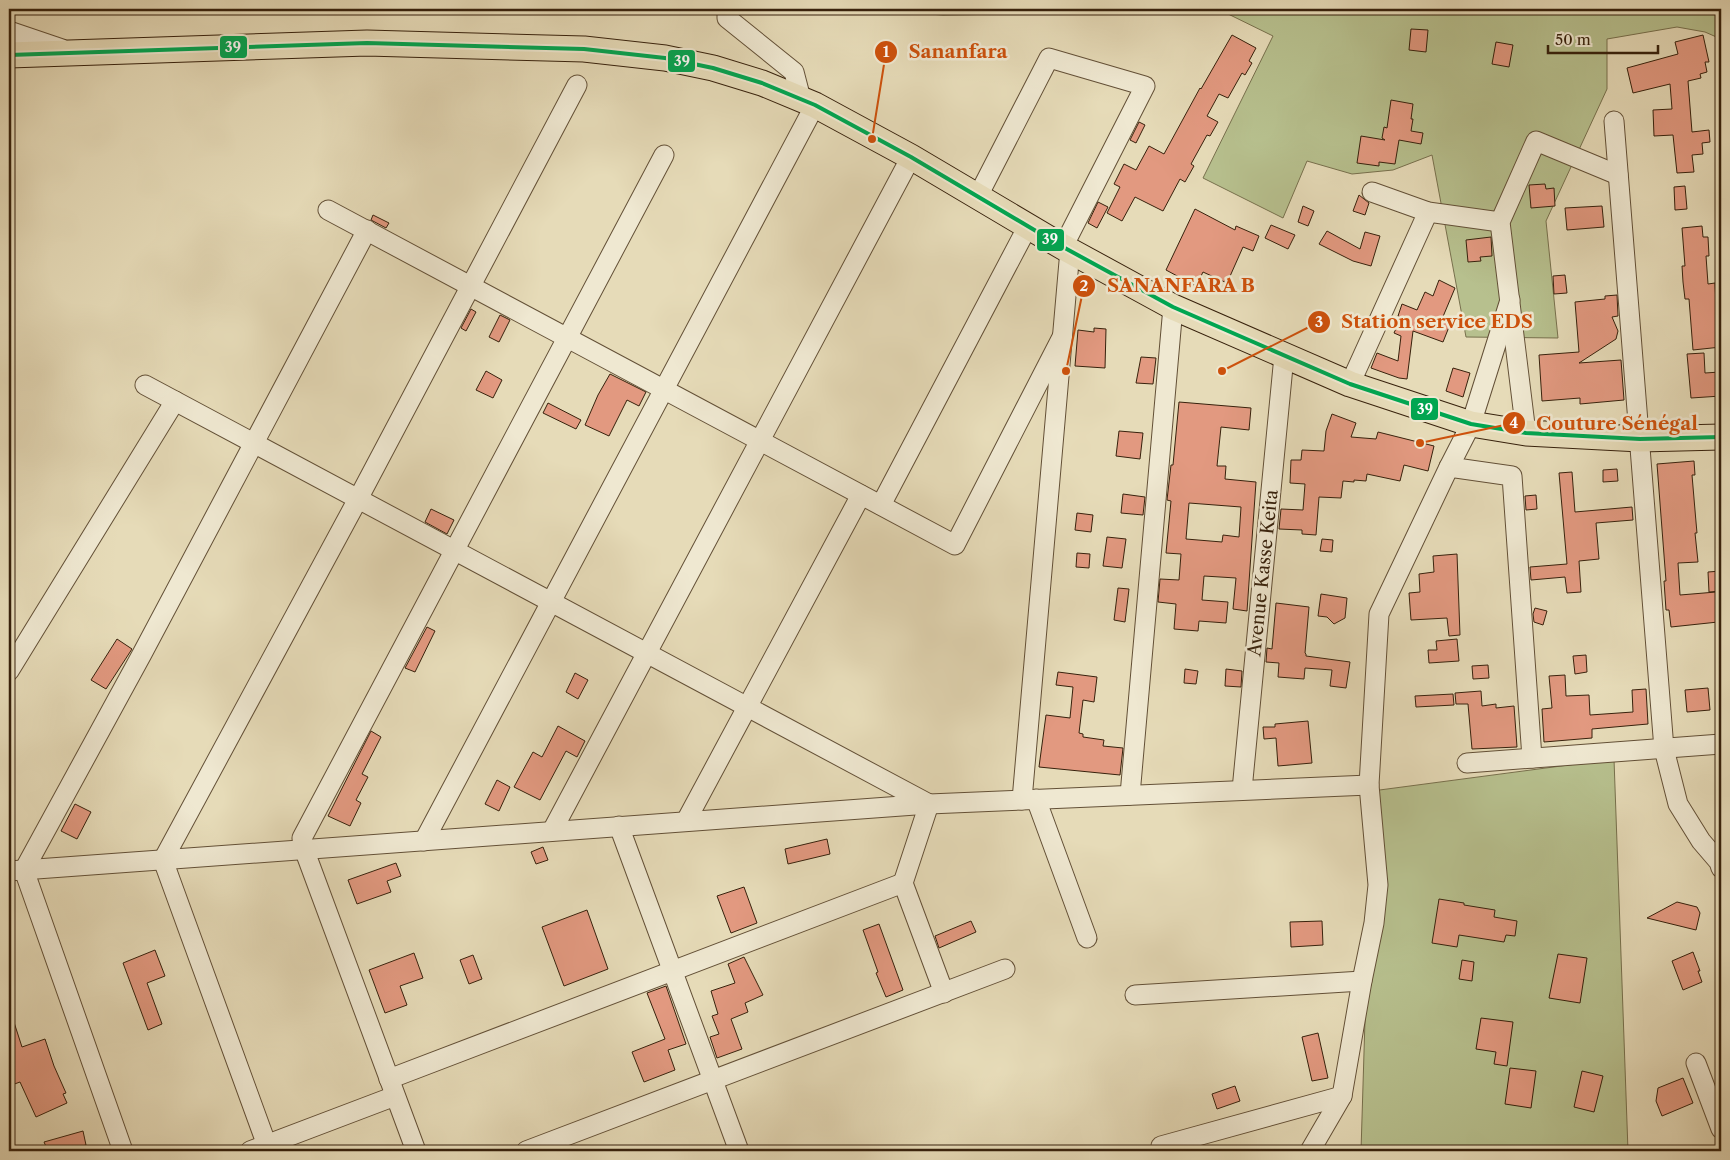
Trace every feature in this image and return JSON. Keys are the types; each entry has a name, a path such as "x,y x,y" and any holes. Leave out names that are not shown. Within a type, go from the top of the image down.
{"main road":[{"path":"9,55 367,43 584,49 665,58 713,68 762,83 808,102 911,157 1066,249 1173,307 1350,384 1471,424 1526,433 1640,439 1721,436"}],"street":[{"path":"424,841 664,389 808,102 794,72 727,18 727,9"},
{"path":"9,31 70,52"},
{"path":"978,196 1049,58 1145,86 1066,249 1062,337 1029,800 1087,938"},
{"path":"577,86 163,860 262,1149 392,1087 672,971 903,883"},
{"path":"1614,121 1664,748 1678,804 1701,841 1721,868"},
{"path":"1526,433 1500,222 1536,141 1618,174"},
{"path":"416,1151 304,849 302,838 664,155"},
{"path":"552,831 911,157"},
{"path":"1372,192 1428,212 1500,222"},
{"path":"328,210 955,545 1062,337"},
{"path":"1350,384 1428,212"},
{"path":"881,505 1028,226"},
{"path":"16,870 142,654 366,230"},
{"path":"1310,1151 1342,1096 1374,923 1378,885 1369,785 1379,614 1471,424 1510,300"},
{"path":"1130,795 1173,307"},
{"name":"Avenue Kasse Keita","path":"1242,790 1284,356"},
{"path":"145,385 929,804"},
{"path":"9,671 175,401"},
{"path":"1449,467 1512,476 1532,758"},
{"path":"686,822 861,495"},
{"path":"1467,763 1721,744"},
{"path":"16,870 929,804 1369,785"},
{"path":"929,804 903,883 944,993"},
{"path":"619,826 740,1151"},
{"path":"16,870 123,1151"},
{"path":"526,1151 1005,969"},
{"path":"1135,995 1362,981"},
{"path":"1696,1063 1721,1129"},
{"path":"1161,1146 1342,1096"}],"green space":[{"path":"855,9 1721,9 1721,39 1705,32 1677,27 1607,39 1607,89 1546,221 1558,338 1466,337 1432,155 1393,170 1352,174 1307,161 1283,218 1203,178 1273,36 1222,11 943,15"},
{"path":"1614,759 1628,1151 1361,1151 1372,791"}],"building":[{"path":"1411,29 1428,30 1426,52 1409,50"},
{"path":"1232,35 1256,48 1249,61 1252,63 1245,75 1242,73 1228,98 1219,94 1207,116 1218,122 1210,136 1207,135 1191,164 1194,166 1185,182 1180,179 1163,211 1135,197 1122,221 1107,213 1120,187 1114,184 1124,164 1136,170 1149,146 1164,154"},
{"path":"1703,35 1709,62 1705,62 1707,72 1700,74 1701,78 1688,81 1692,132 1709,130 1710,142 1702,143 1703,154 1692,155 1694,172 1677,173 1673,135 1654,136 1653,110 1672,109 1670,84 1633,93 1627,68 1678,54 1675,42"},
{"path":"1496,42 1513,45 1509,67 1492,64"},
{"path":"1391,100 1413,104 1411,131 1423,133 1421,144 1399,140 1395,164 1379,162 1379,166 1357,163 1361,136 1385,140 1382,138 1384,127 1387,128"},
{"path":"1139,122 1145,125 1136,143 1130,140"},
{"path":"1545,184 1546,189 1554,188 1555,206 1531,208 1529,185"},
{"path":"1685,186 1687,209 1675,210 1674,187"},
{"path":"1359,195 1369,203 1365,215 1353,211"},
{"path":"1098,202 1108,207 1097,228 1088,223"},
{"path":"1303,206 1314,211 1308,226 1298,222"},
{"path":"1602,206 1604,227 1567,230 1565,208"},
{"path":"1195,209 1235,230 1236,226 1259,236 1253,251 1243,247 1227,283 1203,272 1196,286 1166,270"},
{"path":"373,215 389,223 386,228 371,220"},
{"path":"1271,225 1295,235 1288,249 1265,238"},
{"path":"1702,226 1703,237 1708,237 1709,256 1706,256 1708,284 1715,283 1716,305 1720,305 1721,347 1693,350 1689,299 1685,299 1683,282 1682,266 1685,266 1682,228"},
{"path":"1327,231 1360,249 1365,232 1380,236 1371,266 1353,261 1319,244"},
{"path":"1491,237 1492,256 1480,257 1481,261 1468,262 1466,240"},
{"path":"1565,275 1567,293 1554,294 1553,276"},
{"path":"1439,280 1455,288 1442,319 1451,322 1443,342 1413,331 1407,379 1371,368 1377,353 1398,361 1401,336 1394,333 1401,317 1398,316 1402,304 1417,310 1425,292 1433,296"},
{"path":"1617,295 1618,316 1612,317 1618,331 1616,339 1579,363 1621,360 1624,400 1580,404 1580,398 1542,401 1539,355 1579,352 1575,302 1605,299 1605,296"},
{"path":"471,309 476,312 466,331 461,328"},
{"path":"500,315 510,320 499,342 489,337"},
{"path":"1094,328 1106,329 1105,368 1075,366 1078,330 1094,332"},
{"path":"1704,353 1705,373 1720,372 1721,396 1691,398 1687,354"},
{"path":"1141,357 1156,358 1153,384 1136,383"},
{"path":"1453,368 1470,373 1463,397 1446,391"},
{"path":"486,371 502,380 493,398 476,390"},
{"path":"610,374 646,392 639,406 627,400 609,436 585,425 598,395"},
{"path":"1179,402 1251,408 1249,430 1221,427 1217,466 1226,466 1225,479 1256,482 1247,611 1233,609 1236,578 1204,576 1202,600 1228,602 1226,623 1199,621 1198,631 1174,629 1176,604 1158,602 1160,579 1179,580 1181,554 1166,553 1171,501 1167,500 1171,465 1173,465","holes":["1189,503 1241,507 1239,537 1223,535 1222,542 1186,539"]},
{"path":"548,403 581,420 576,429 543,413"},
{"path":"1332,414 1356,423 1351,437 1376,439 1378,432 1434,446 1428,471 1404,465 1400,481 1367,474 1366,481 1343,481 1341,498 1319,497 1316,535 1302,534 1302,530 1279,529 1281,509 1303,510 1305,484 1290,483 1291,460 1301,460 1302,450 1324,451 1326,431"},
{"path":"1119,431 1143,433 1140,459 1116,456"},
{"path":"1694,461 1695,475 1692,475 1698,562 1678,563 1680,595 1716,592 1718,622 1671,627 1669,610 1666,610 1664,581 1666,581 1657,464"},
{"path":"1617,469 1618,481 1603,482 1603,470"},
{"path":"1572,472 1575,512 1632,507 1633,520 1596,523 1599,559 1579,561 1581,592 1567,593 1565,577 1531,580 1530,567 1567,564 1559,473"},
{"path":"1123,494 1145,497 1143,515 1121,513"},
{"path":"1536,495 1537,509 1526,510 1525,496"},
{"path":"431,509 454,520 447,534 425,522"},
{"path":"1077,513 1093,515 1091,532 1075,530"},
{"path":"1107,537 1126,539 1122,568 1103,566"},
{"path":"1322,539 1333,540 1332,552 1320,551"},
{"path":"1077,553 1090,554 1089,568 1076,567"},
{"path":"1457,554 1460,635 1449,636 1447,618 1411,620 1409,593 1420,592 1419,574 1434,572 1433,556"},
{"path":"1721,571 1721,591 1709,592 1708,572"},
{"path":"1118,588 1129,589 1125,622 1114,620"},
{"path":"1321,594 1347,598 1345,618 1334,624 1327,617 1318,616"},
{"path":"1276,603 1309,607 1306,656 1350,662 1346,688 1330,686 1332,670 1305,668 1304,679 1278,677 1279,663 1266,662 1267,648 1272,649"},
{"path":"1535,608 1547,611 1543,625 1534,622 1533,614"},
{"path":"427,627 435,631 415,672 405,668"},
{"path":"117,639 132,649 106,689 91,680"},
{"path":"1457,639 1459,661 1429,663 1428,650 1437,650 1436,641"},
{"path":"1586,655 1587,672 1575,674 1573,656"},
{"path":"1488,665 1489,678 1473,679 1472,666"},
{"path":"1185,669 1198,671 1196,684 1184,683"},
{"path":"1226,669 1242,671 1241,687 1225,686"},
{"path":"1058,672 1097,677 1094,702 1083,700 1079,733 1083,734 1083,737 1104,740 1103,746 1123,748 1120,775 1039,767 1046,715 1070,718 1073,687 1056,685"},
{"path":"575,673 588,680 578,699 566,692"},
{"path":"1565,675 1566,696 1589,695 1590,715 1633,712 1632,690 1646,689 1648,724 1592,729 1592,738 1544,742 1542,709 1552,708 1549,676"},
{"path":"1708,688 1710,710 1687,712 1685,690"},
{"path":"1481,691 1482,706 1496,704 1496,708 1514,706 1517,747 1472,749 1468,704 1456,704 1455,693"},
{"path":"1453,694 1454,705 1416,707 1415,696"},
{"path":"1308,721 1312,763 1278,766 1276,738 1264,739 1263,727 1275,727 1275,724"},
{"path":"558,726 585,741 577,757 566,751 540,800 514,787 533,752 542,757"},
{"path":"371,731 381,737 362,774 368,777 356,800 361,803 350,826 328,816"},
{"path":"497,780 510,787 499,811 485,804"},
{"path":"75,804 91,812 77,839 61,831"},
{"path":"827,839 830,854 788,864 785,849"},
{"path":"543,847 548,860 536,864 531,852"},
{"path":"396,863 401,876 387,881 391,892 357,904 348,880"},
{"path":"744,887 757,923 731,933 717,896"},
{"path":"1439,899 1495,910 1494,917 1517,921 1515,936 1506,935 1504,942 1459,935 1457,947 1432,943"},
{"path":"1677,902 1697,907 1700,913 1696,930 1647,918"},
{"path":"587,910 608,969 564,986 542,927"},
{"path":"971,921 976,932 939,948 935,936"},
{"path":"1322,921 1323,945 1291,947 1290,922"},
{"path":"879,924 903,990 886,997 876,973 878,972 863,930"},
{"path":"155,950 165,976 147,983 162,1024 148,1030 123,963"},
{"path":"1693,952 1702,982 1683,990 1672,961"},
{"path":"414,953 423,978 400,986 407,1005 385,1013 369,970"},
{"path":"1558,954 1587,958 1580,1003 1549,998"},
{"path":"473,955 482,979 469,984 460,960"},
{"path":"744,957 763,995 745,1003 748,1012 731,1019 742,1049 717,1058 710,1037 719,1034 712,1016 718,1014 711,991 735,983 728,964"},
{"path":"1462,960 1474,962 1472,981 1459,979"},
{"path":"666,986 686,1044 668,1050 675,1070 644,1082 632,1052 665,1039 647,993"},
{"path":"9,1013 11,1013 22,1047 45,1039 66,1093 63,1094 67,1103 36,1117 20,1082 9,1086"},
{"path":"1481,1018 1513,1022 1507,1066 1494,1064 1496,1052 1476,1049"},
{"path":"1318,1033 1328,1078 1312,1081 1302,1037"},
{"path":"1510,1068 1536,1071 1531,1108 1505,1104"},
{"path":"1582,1071 1603,1076 1594,1112 1574,1107"},
{"path":"1683,1078 1693,1103 1662,1116 1656,1101 1658,1088"},
{"path":"1235,1086 1240,1101 1217,1109 1212,1094"},
{"path":"83,1131 86,1145 62,1151 48,1151 44,1142"}],"transit line":[{"name":"39","path":"9,55 367,43 584,49 665,58 713,68 762,83 815,105 911,157 1063,247 1173,307 1350,384 1471,424 1526,433 1640,439 1721,437"}],"place":[{"name":"Sananfara","path":"872,139"},
{"name":"SANANFARA B","path":"1066,371"},
{"name":"Station service EDS","path":"1222,371"},
{"name":"Couture Sénégal","path":"1420,443"}]}
